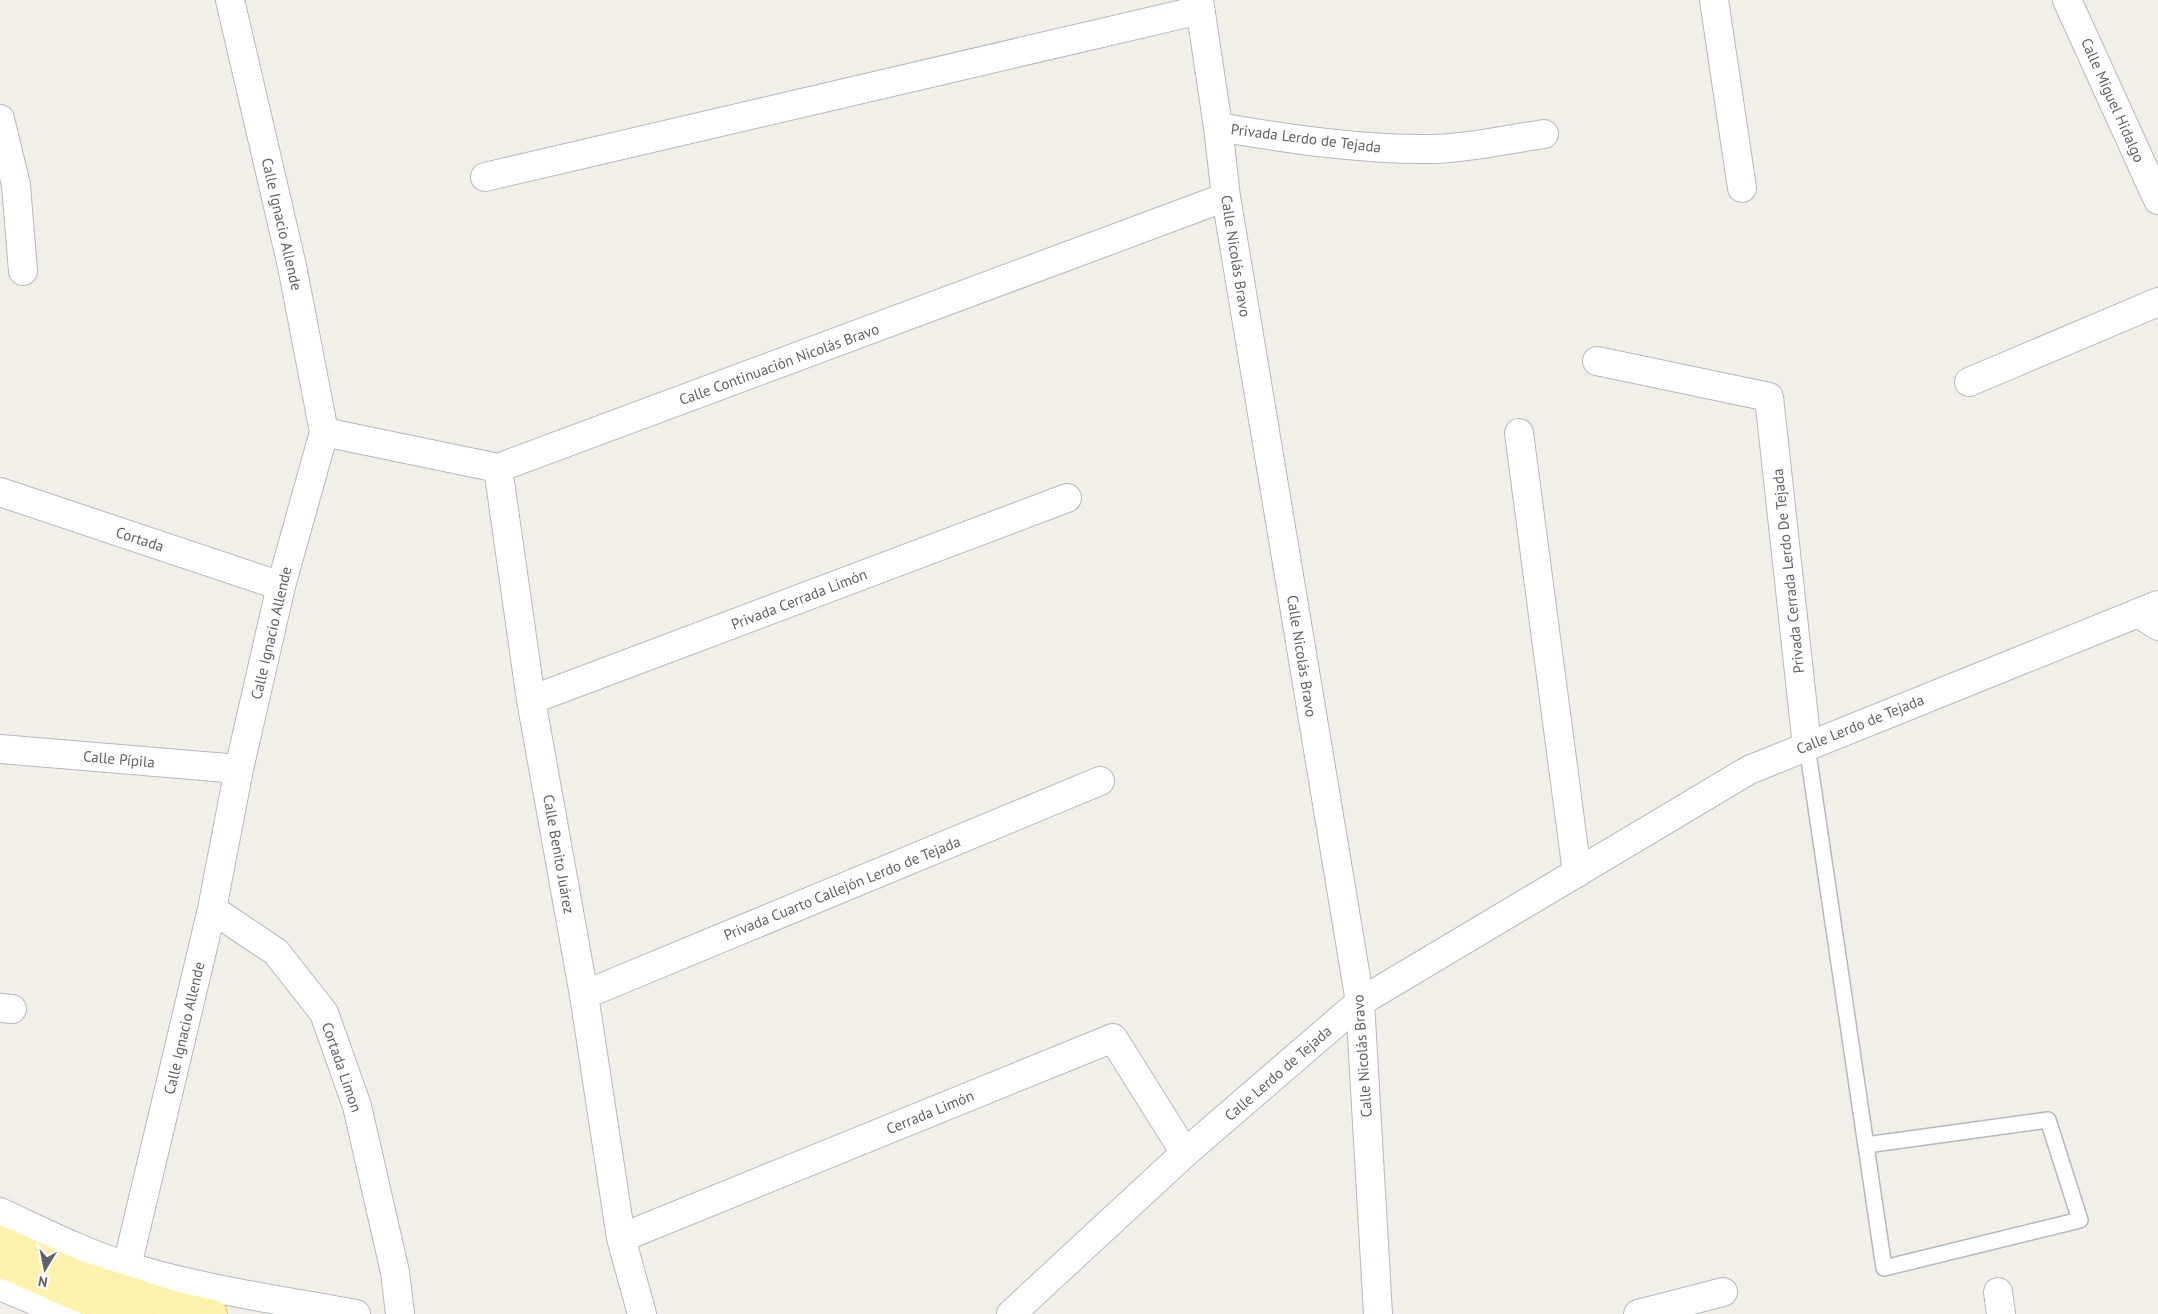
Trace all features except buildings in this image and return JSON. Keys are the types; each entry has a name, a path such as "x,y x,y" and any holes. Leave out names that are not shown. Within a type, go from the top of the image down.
{"main road":[{"path":"0,1240 76,1274 176,1306 213,1314"},
{"path":"0,1263 92,1303 140,1314"}],"street":[{"name":"Calle Ignacio Allende","path":"127,1266 212,909 238,769 281,586 324,432 292,266 230,0"},
{"path":"1714,0 1742,188"},
{"name":"Calle Miguel Hidalgo","path":"2067,0 2158,200"},
{"path":"485,177 1200,5"},
{"name":"Calle Nicolás Bravo","path":"1200,5 1218,126 1226,197 1360,1002 1378,1314"},
{"path":"0,119 16,185 23,271"},
{"name":"Privada Lerdo de Tejada","path":"1218,126 1285,138 1366,148 1436,149 1544,134"},
{"name":"Calle Continuación Nicolás Bravo","path":"498,468 1226,197"},
{"path":"1969,382 2158,302"},
{"name":"Privada Cerrada Lerdo De Tejada","path":"1597,361 1769,397 1807,746"},
{"path":"324,432 498,468"},
{"path":"1519,433 1577,873"},
{"name":"Calle Benito Juárez","path":"498,468 531,700 584,995 621,1238 642,1314"},
{"name":"Cortada","path":"0,492 281,586"},
{"name":"Privada Cerrada Limón","path":"531,700 1067,498"},
{"name":"Calle Lerdo de Tejada","path":"1011,1314 1185,1153 1360,1002 1749,770 1807,746 2151,615"},
{"name":"Calle Pípila","path":"0,749 238,769"},
{"name":"Privada Cuarto Callejón Lerdo de Tejada","path":"584,995 1100,782"},
{"name":"Cortada Limon","path":"212,909 276,952 324,1013 357,1106 395,1272 400,1314"},
{"name":"Cerrada Limón","path":"621,1238 1113,1038 1185,1153"},
{"path":"0,1212 85,1252 127,1266 207,1286 356,1314"},
{"path":"0,1286 67,1314"},
{"path":"1638,1314 1723,1292"}],"lane":[{"path":"1807,746 1884,1268 2080,1220 2048,1120 1866,1145"}]}
